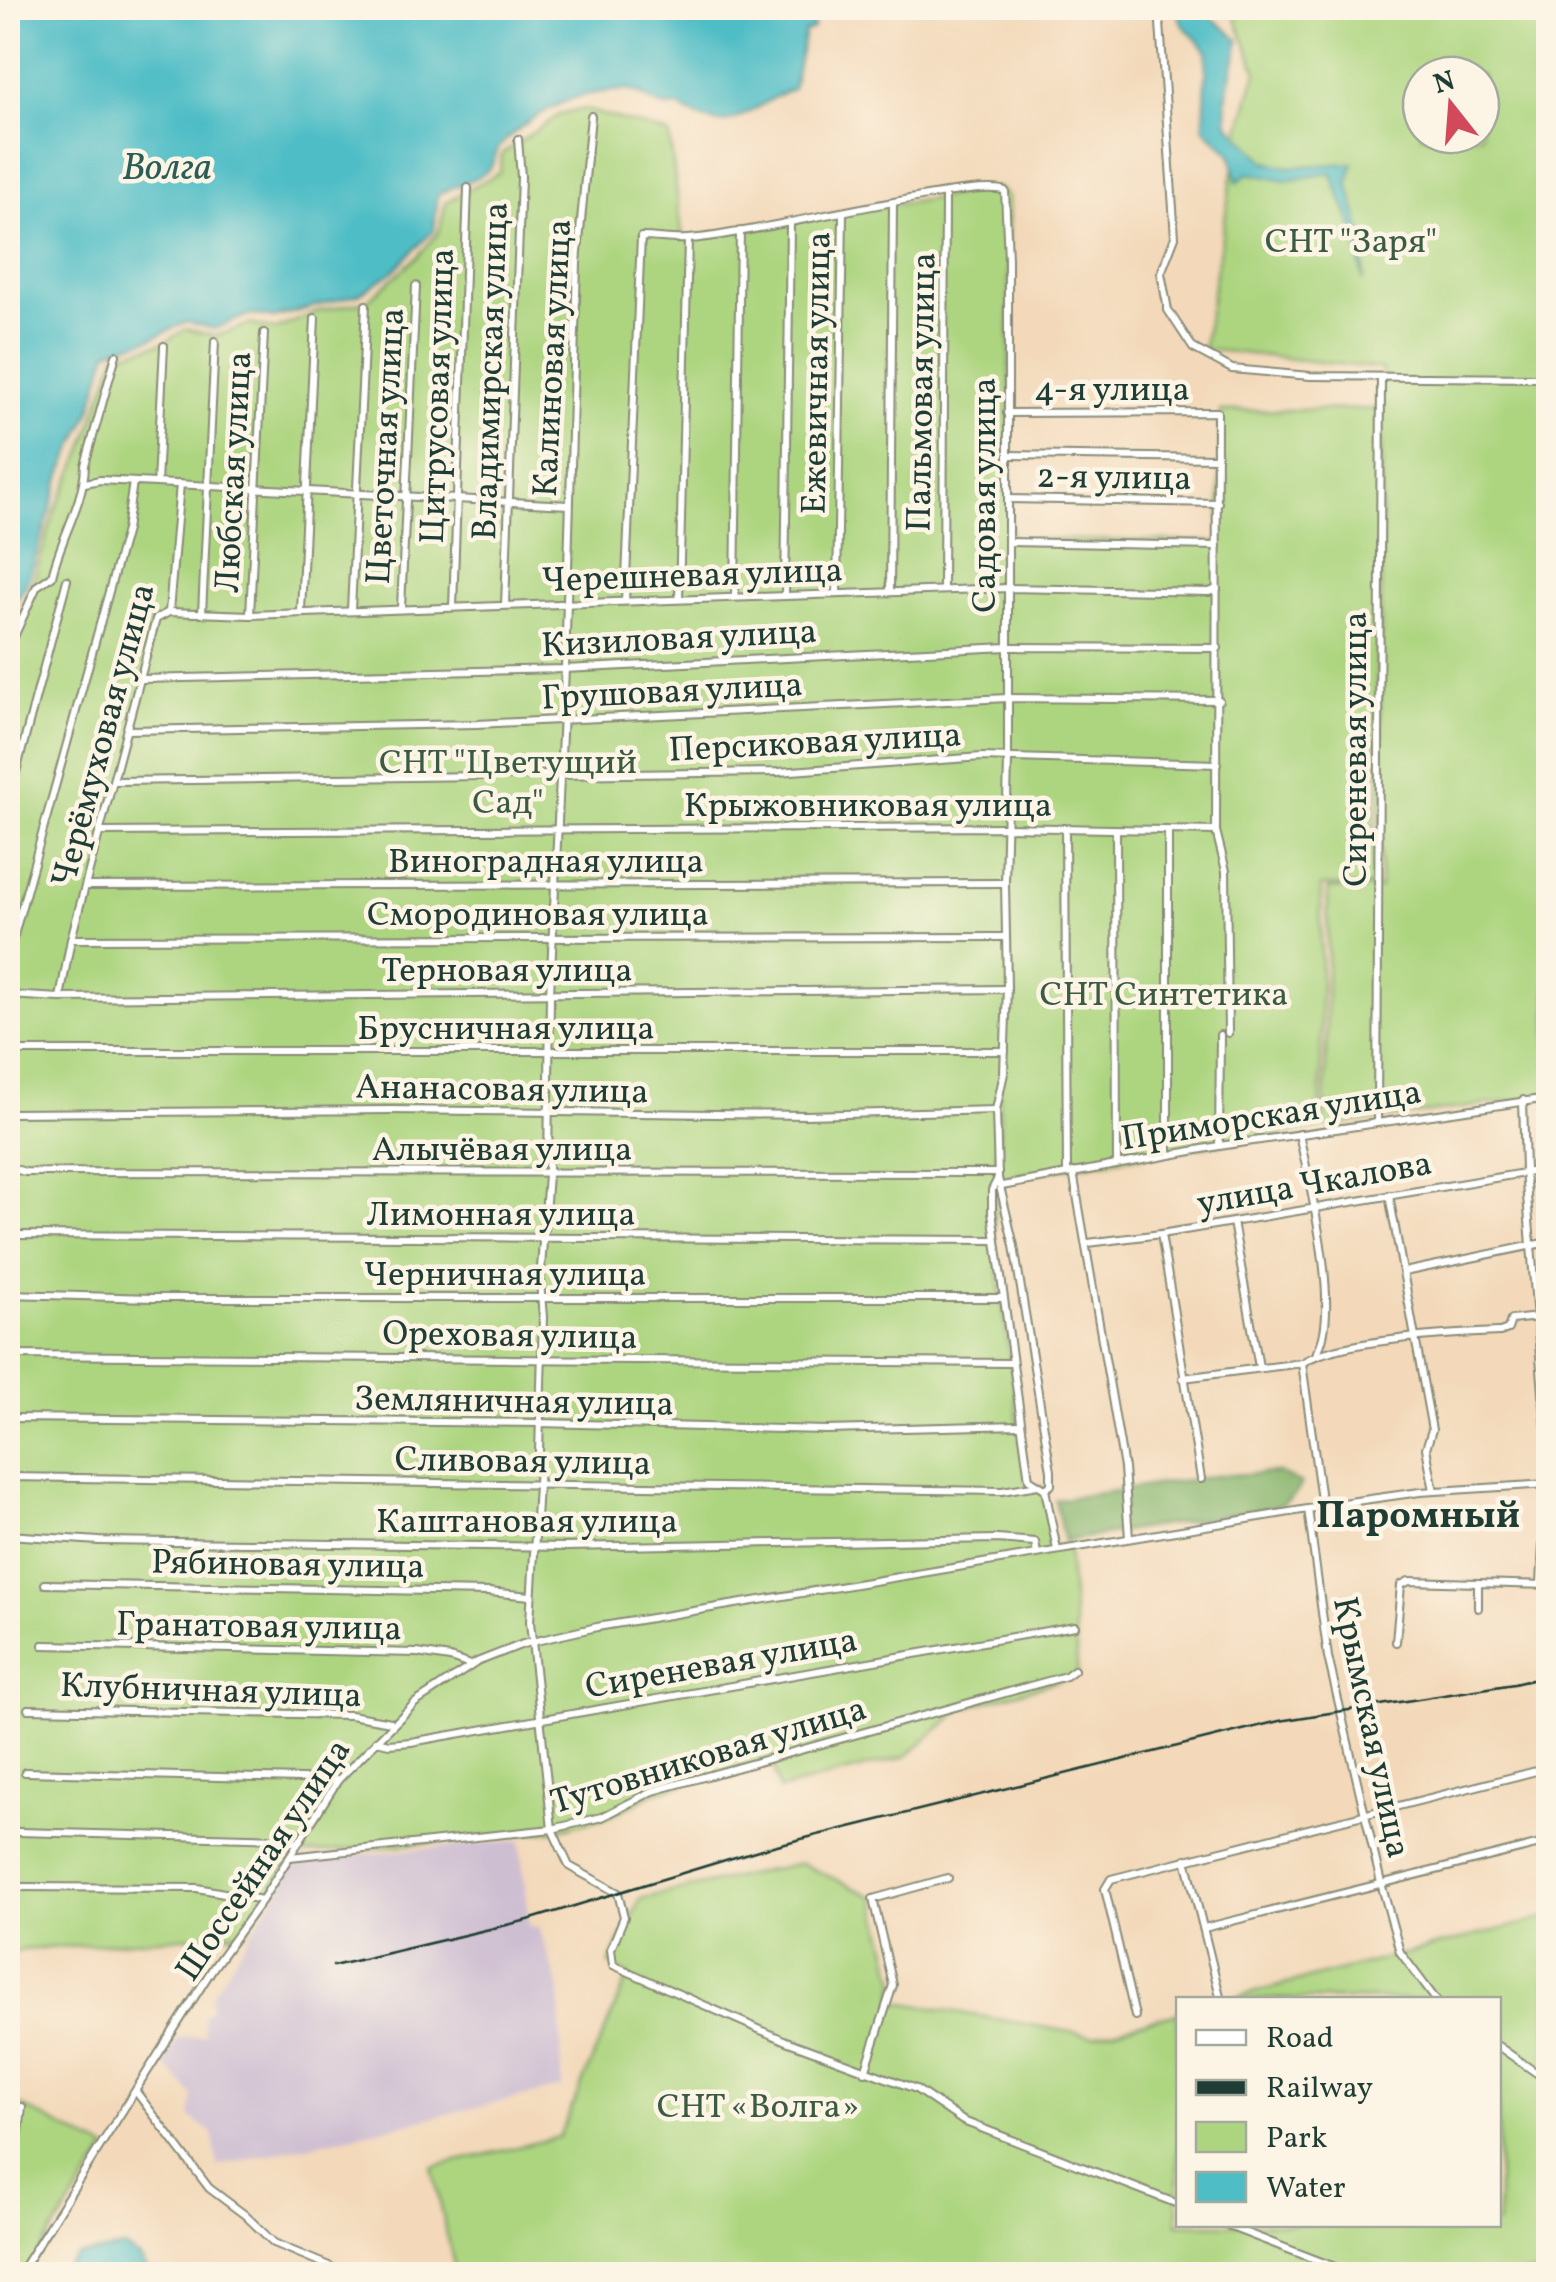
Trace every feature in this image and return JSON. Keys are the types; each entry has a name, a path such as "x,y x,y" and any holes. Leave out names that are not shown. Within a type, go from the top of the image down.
{"street":[{"path":"1160,22 1175,237 1161,272 1168,310 1193,348 1232,369 1310,376 1548,378"},
{"name":"Калиновая улица","path":"552,1829 530,1622 536,1546 543,1318 540,1296 548,1174 548,1052 565,668 576,263 591,116"},
{"name":"Владимирская улица","path":"505,605 521,176 518,139"},
{"name":"Садовая улица","path":"626,601 642,236 688,239 995,187 1007,194 1007,989 1006,1051 996,1110 999,1176"},
{"name":"Цитрусовая улица","path":"453,607 468,188"},
{"name":"Пальмовая улица","path":"942,590 944,194"},
{"path":"890,592 893,203"},
{"name":"Ежевичная улица","path":"837,593 842,214"},
{"path":"785,595 790,224"},
{"path":"735,596 740,231"},
{"path":"680,599 688,239"},
{"name":"Цветочная улица","path":"401,608 416,286"},
{"path":"352,610 366,305"},
{"path":"300,612 314,318"},
{"name":"Любская улица","path":"250,614 264,333"},
{"path":"202,614 214,341"},
{"path":"157,483 164,346"},
{"path":"8,650 37,586 52,576 85,482 85,465 116,355"},
{"name":"Сиреневая улица","path":"1377,1122 1381,377"},
{"name":"4-я улица","path":"1007,413 1217,412 1217,458"},
{"path":"1008,455 1217,458 1216,832 1226,871 1219,1146"},
{"path":"85,482 256,487 570,505"},
{"path":"8,956 126,530 133,482"},
{"name":"Черёмуховая улица","path":"60,998 71,938 156,619 169,612 180,484"},
{"name":"2-я улица","path":"1009,500 1218,502"},
{"path":"1009,542 1216,546"},
{"path":"8,802 66,580"},
{"name":"Черешневая улица","path":"169,612 250,614 1009,588 1209,592 1217,589"},
{"name":"Кизиловая улица","path":"142,678 565,668 1008,647 1218,648"},
{"name":"Грушовая улица","path":"127,730 563,720 1008,698 1219,700"},
{"name":"Персиковая улица","path":"115,782 778,772 982,757 1217,764"},
{"name":"Крыжовниковая улица","path":"99,832 1006,827 1216,832"},
{"path":"1065,828 1070,1172 1088,1243 1124,1468 1129,1538"},
{"path":"1116,830 1117,1164"},
{"path":"1168,832 1168,1155"},
{"name":"Виноградная улица","path":"87,886 1004,883"},
{"name":"Смородиновая улица","path":"71,938 1006,937"},
{"name":"Терновая улица","path":"8,994 60,998 1007,989"},
{"name":"Брусничная улица","path":"8,1051 1006,1051"},
{"name":"Приморская улица","path":"999,1176 1070,1172 1548,1098"},
{"path":"1523,1100 1548,1455"},
{"name":"Ананасовая улица","path":"8,1113 390,1110 806,1115 996,1110"},
{"path":"1183,1378 1302,1363 1323,1342 1328,1307 1299,1134"},
{"name":"Алычёвая улица","path":"8,1167 25,1172 999,1176"},
{"name":"улица Чкалова","path":"1088,1243 1548,1169"},
{"path":"999,1176 991,1198 1020,1424 1029,1479 1041,1487 1057,1550"},
{"path":"999,1176 1050,1471 1051,1485 1041,1487"},
{"path":"1389,1195 1432,1430 1426,1448 1434,1491"},
{"path":"1232,1222 1258,1367"},
{"path":"1161,1234 1201,1478"},
{"name":"Лимонная улица","path":"8,1235 995,1240"},
{"path":"1404,1272 1548,1242"},
{"name":"Черничная улица","path":"8,1294 206,1298 1002,1298"},
{"path":"1316,1353 1415,1338 1500,1332 1508,1329 1511,1320 1548,1316"},
{"name":"Ореховая улица","path":"8,1355 1012,1362"},
{"path":"1302,1363 1322,1507"},
{"name":"Земляничная улица","path":"8,1418 810,1430 1020,1424"},
{"name":"Сливовая улица","path":"8,1477 1002,1491 1041,1487"},
{"path":"1396,1642 1402,1584 1544,1585 1548,1484"},
{"name":"Шоссейная улица","path":"19,2274 338,1780 392,1722 471,1666 534,1642 674,1614 1308,1509 1434,1491 1548,1484"},
{"name":"Крымская улица","path":"1308,1509 1328,1657 1381,1883 1400,1952 1434,1997"},
{"name":"Каштановая улица","path":"8,1535 99,1541 536,1546 997,1539 1035,1542 1037,1554"},
{"path":"1478,1583 1478,1608"},
{"name":"Рябиновая улица","path":"44,1584 531,1596"},
{"name":"Сиреневая улица","path":"374,1740 388,1744 412,1742 1075,1626"},
{"name":"Гранатовая улица","path":"43,1646 396,1652 438,1655 471,1666"},
{"name":"Тутовниковая улица","path":"289,1857 552,1829 602,1817 653,1792 1048,1681 1074,1670"},
{"name":"Клубничная улица","path":"28,1709 350,1715 392,1722"},
{"path":"1135,2016 1105,1889 1110,1879 1548,1768"},
{"path":"25,1772 338,1780"},
{"path":"552,1829 569,1866 618,1893 624,1917 612,1949 613,1965 923,2093 963,2120 1176,2203"},
{"path":"18,1832 282,1839 298,1843"},
{"path":"1204,1928 1548,1842"},
{"path":"1186,1859 1221,1997"},
{"path":"865,2072 893,1985 872,1899 948,1878"},
{"path":"17,1887 197,1888 262,1900"},
{"path":"1501,2048 1548,2080"},
{"path":"137,2093 208,2188 274,2243 348,2274"},
{"path":"8,2224 22,2107"},
{"path":"1231,2227 1354,2274"}],"shaded area":[{"path":"520,1840 529,1927 539,1928 560,1990 562,2088 218,2166 212,2133 190,2117 193,2095 163,2063 178,2038 205,2035 203,2016 211,2009 211,1996 297,1860"}],"green space":[{"name":"СНТ \"Заря\"","path":"1231,8 1548,8 1548,1096 1325,1127 1328,889 1380,888 1382,369 1203,349 1240,129 1257,71"},
{"name":"СНТ \"Цветущий Сад\"","path":"583,109 669,134 683,239 998,188 1008,197 1011,539 1220,542 1220,411 1379,409 1374,886 1321,886 1321,1128 999,1178 1000,1078 995,1101 994,1238 1027,1486 1043,1487 1053,1549 1068,1547 1078,1675 963,1708 905,1757 779,1790 772,1760 656,1792 611,1816 551,1831 293,1855 245,1932 8,1954 8,1631 13,1611 8,1554 8,664 54,513 82,454 116,355 163,343 186,329 216,336 251,324 275,330 319,311 367,301 439,232 446,202 500,172 502,154 559,115"},
{"path":"1279,1473 1301,1484 1293,1496 1271,1508 1064,1541 1055,1500 1221,1475"},
{"name":"СНТ «Волга»","path":"800,1863 874,1897 896,1981 893,2001 1094,2036 1176,2014 1176,2227 1501,2227 1501,1997 1237,1997 1548,1917 1548,2274 456,2274 432,2167 559,2137 629,1975 609,1965 640,1899"},
{"path":"8,2099 107,2150 25,2274 8,2274"}],"water":[{"name":"Волга","path":"8,8 815,8 813,29 805,32 793,89 738,118 710,121 676,106 659,106 627,91 575,98 548,110 511,135 498,148 487,171 438,195 434,230 391,273 359,294 274,318 251,314 214,329 186,322 152,338 108,351 91,410 62,472 26,585 8,613"},
{"path":"1175,8 1204,8 1239,40 1226,99 1228,123 1266,162 1288,167 1353,163 1348,182 1364,241 1363,281 1357,237 1331,173 1285,181 1249,173 1237,182 1231,154 1204,128 1207,51 1183,25"},
{"path":"124,2248 140,2258 150,2274 60,2274 77,2256"}],"railway":[{"path":"333,1966 528,1920 765,1848 1279,1721 1548,1676"}],"district":[{"name":"Паромный","path":"1418,1514"}],"park label":[{"name":"СНТ Синтетика","path":"1164,993"}]}
